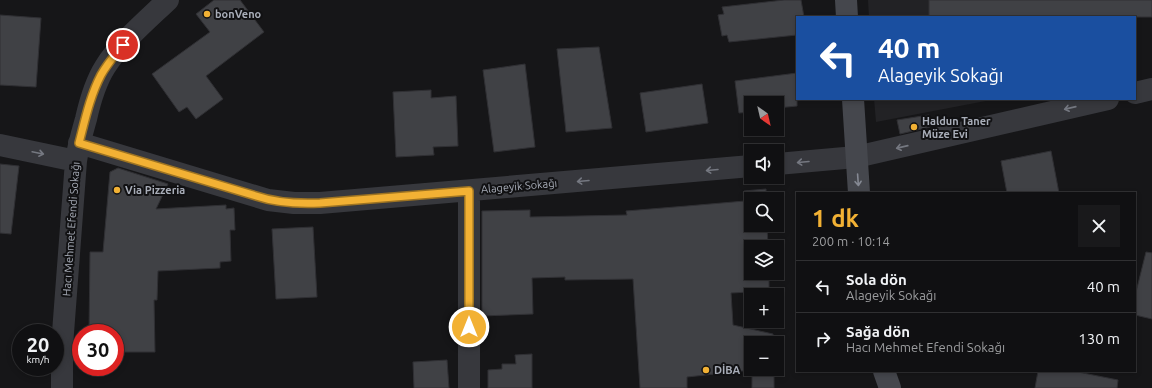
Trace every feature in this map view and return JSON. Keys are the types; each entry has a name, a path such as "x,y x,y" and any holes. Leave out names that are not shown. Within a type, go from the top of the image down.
{"street":[{"name":"Hacı Mehmet Efendi Sokağı","path":"62,388 64,321 77,152 94,92 101,75 123,45 168,0"},
{"path":"846,0 848,16"},
{"path":"1136,93 1152,89"},
{"path":"853,100 859,192"},
{"path":"784,163 856,157 1104,100"},
{"name":"Alageyik Sokağı","path":"0,145 77,152 282,202 306,204 744,167"},
{"path":"469,191 469,388"},
{"path":"884,372 890,388"}],"shaded area":[{"path":"868,0 1008,0 1007,16 869,16"},
{"path":"874,100 991,100 876,122"}],"building":[{"path":"214,0 240,0 264,32 206,76 223,99 196,119 187,107 179,112 152,74 210,32 196,14"},
{"path":"784,0 801,0 804,16 796,16 796,35 729,42 727,35 722,36 718,15 724,14 722,7"},
{"path":"929,0 1152,0 1152,17 929,16"},
{"path":"0,15 41,18 36,87 0,85"},
{"path":"599,47 612,128 566,132 557,49"},
{"path":"525,64 535,147 494,152 483,70"},
{"path":"796,73 797,106 784,107 784,96 744,96 744,113 739,113 735,81"},
{"path":"702,84 708,123 646,132 640,93"},
{"path":"431,90 431,98 456,96 458,146 433,147 434,155 396,157 393,92"},
{"name":"Haldun Taner Müze Evi","path":"929,115 930,127 900,134 897,120"},
{"path":"1051,151 1059,192 1007,192 1001,161"},
{"path":"0,164 19,166 11,234 0,233"},
{"path":"118,168 168,184 156,209 226,205 226,209 234,208 235,230 230,230 231,261 220,262 220,268 158,271 157,300 154,300 155,352 124,352 124,324 89,324 90,252 103,252 110,172"},
{"path":"766,189 766,192 744,191"},
{"path":"744,201 744,232 767,232 768,240 744,240 744,280 769,280 769,288 744,288 744,292 731,293 733,325 773,334 773,336 744,336 744,371 687,377 687,388 640,388 633,279 565,280 565,277 532,278 533,314 482,316 482,211 530,210 530,217 627,215 626,211"},
{"path":"313,227 317,297 276,299 272,229"},
{"path":"1146,252 1152,253 1152,319 1136,315 1136,292"},
{"path":"532,354 532,388 488,388 488,370 502,369 502,364 516,364 515,355"},
{"path":"447,360 449,388 414,388 413,362"},
{"path":"1038,372 1078,372 1118,380 1117,388 1035,388"},
{"path":"752,376 774,376 774,388 752,388"}],"place":[{"name":"bonVeno","path":"207,14"},
{"name":"Haldun Taner Müze Evi","path":"914,127"},
{"name":"Via Pizzeria","path":"117,190"},
{"name":"DİBA","path":"706,370"}],"route":[{"path":"123,45 101,75 90,103 79,143 268,200 282,202 306,204 469,191 469,327"}]}
